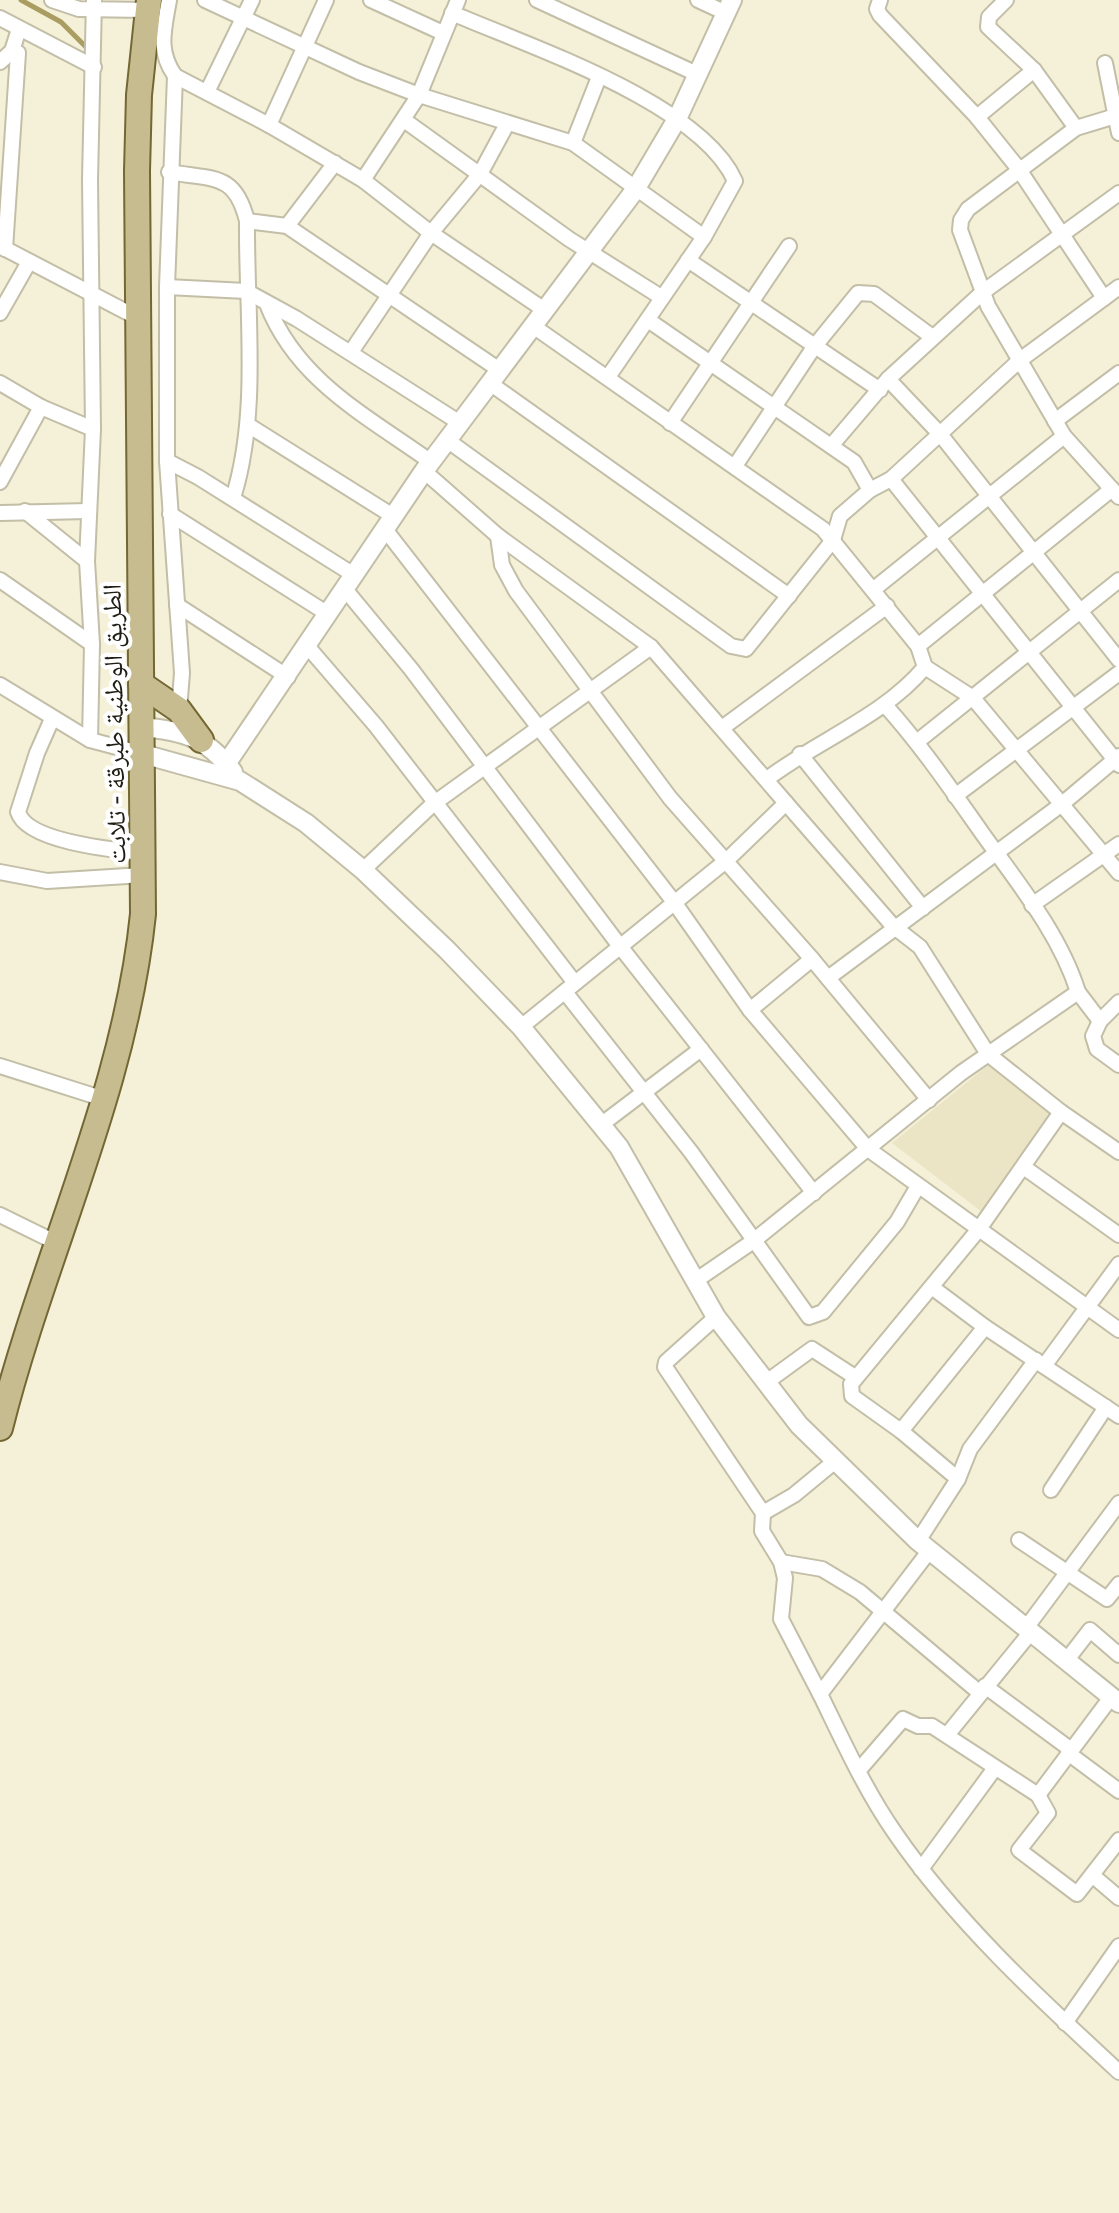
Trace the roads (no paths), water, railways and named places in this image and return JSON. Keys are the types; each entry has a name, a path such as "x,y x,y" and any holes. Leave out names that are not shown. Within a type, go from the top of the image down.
{"main road":[{"name":"الطريق الوطنية طبرقة - تلابت","path":"0,1424 55,1242 104,1099 135,974 143,914 137,171 155,17"},
{"path":"141,684 179,710 201,740"}],"street":[{"path":"52,0 155,17 162,55 175,76 269,125 363,180 431,233 546,311"},
{"path":"205,0 419,95 573,143 704,237"},
{"path":"207,92 252,0"},
{"path":"269,125 326,0"},
{"path":"371,0 443,33"},
{"path":"537,0 697,74"},
{"path":"223,768 288,677 427,466 635,190 677,119 729,6 698,0"},
{"path":"880,0 877,9 880,15 977,117 1018,168 1104,298"},
{"path":"1006,0 988,5 988,27 1034,70 1076,128"},
{"path":"90,740 92,644 87,561 93,429 94,294 90,180 93,5"},
{"path":"363,180 419,95 455,7 643,97 677,119 715,151 735,181 704,237 608,377"},
{"path":"0,18 94,67"},
{"path":"0,62 12,51 19,29"},
{"path":"12,51 18,53 6,154 2,248 140,319"},
{"path":"1105,63 1119,133"},
{"path":"977,117 1034,70"},
{"path":"175,76 169,172 167,461 182,673 179,710"},
{"path":"573,143 599,77"},
{"path":"918,646 1033,554 1116,493 1064,436 1055,421 988,306 960,230 961,220 968,209 1018,168 1076,128 1117,115"},
{"path":"404,120 569,239 592,250 661,297"},
{"path":"351,352 388,292 480,174 507,124"},
{"path":"287,226 335,163"},
{"path":"169,172 231,185 241,197 247,221 248,425 243,468 233,498"},
{"path":"831,446 931,336 1059,233 1119,193"},
{"path":"247,221 287,226 388,292 496,378 789,596"},
{"path":"670,423 789,246"},
{"path":"688,260 814,347 884,385 940,434 1119,660"},
{"path":"0,313 29,262"},
{"path":"167,287 246,291 351,352 460,423"},
{"path":"447,440 739,651 746,649 833,540 840,516 870,490 891,479 1020,360 1119,287"},
{"path":"735,466 814,347 853,297 864,291 874,294 931,336"},
{"path":"267,304 277,329 312,377 427,466 498,536 651,647 893,926 920,947 988,1054 1061,1112 1119,1152"},
{"path":"648,320 854,462 870,490"},
{"path":"533,326 735,466 833,540 918,646 925,667 973,698 1119,873"},
{"path":"1055,421 1119,373"},
{"path":"0,383 41,407 93,429"},
{"path":"0,482 41,407"},
{"path":"248,425 389,522 537,727 674,902 750,1010 868,1149 1119,1330"},
{"path":"874,589 935,536 990,497 1064,436"},
{"path":"167,461 233,498 349,582 483,767 814,1193"},
{"path":"828,978 1117,760 891,479"},
{"path":"2,516 25,511 89,511"},
{"path":"25,511 87,561"},
{"path":"170,514 328,614"},
{"path":"498,536 502,565 516,591 670,798 812,959 929,1100"},
{"path":"0,580 92,644"},
{"path":"918,741 1119,580"},
{"path":"177,605 288,677"},
{"path":"722,728 887,606"},
{"path":"308,647 376,726 643,1092 691,1152 802,1311 813,1318 823,1312 879,1245 918,1186"},
{"path":"363,870 433,804 651,647"},
{"path":"767,779 800,754 885,705 925,667"},
{"path":"955,796 1119,673"},
{"path":"0,685 90,740 143,754 223,768"},
{"path":"885,705 918,741 1032,905 1064,958 1078,992 1100,1021"},
{"path":"52,719 18,812 21,820 28,828 143,864"},
{"path":"142,727 181,731 201,740 223,768 306,823 363,870 447,950 521,1027 602,1124 634,1170 716,1317 799,1425 924,1546 1116,1699 1069,1751 1038,1795"},
{"path":"800,754 923,908"},
{"path":"521,1027 727,860 786,803"},
{"path":"1032,905 1119,844"},
{"path":"0,872 47,881 143,864"},
{"path":"750,1010 812,959"},
{"path":"695,1281 752,1242 988,1054 1078,992"},
{"path":"1119,1002 1095,1028 1094,1044 1119,1065"},
{"path":"602,1124 701,1049"},
{"path":"0,1066 104,1099"},
{"path":"958,1479 901,1431 852,1396 849,1389 855,1377 933,1288 979,1229 1025,1168 1061,1112"},
{"path":"1025,1168 1119,1235"},
{"path":"0,1215 55,1242"},
{"path":"820,1694 924,1546 970,1449 1119,1264"},
{"path":"933,1288 985,1327 1119,1416"},
{"path":"716,1317 665,1365 763,1513 762,1531 781,1562 785,1587 781,1619 859,1770 894,1832 921,1869 1065,2023 1119,2072"},
{"path":"901,1431 985,1327"},
{"path":"768,1381 812,1349 855,1377"},
{"path":"1051,1490 1106,1407"},
{"path":"763,1513 794,1495 834,1462"},
{"path":"947,1735 1028,1630 1066,1570 1119,1503"},
{"path":"1019,1540 1107,1599 1119,1584"},
{"path":"781,1562 822,1569 860,1592 982,1690 1069,1751 1119,1791"},
{"path":"1066,1661 1090,1630 1119,1655"},
{"path":"859,1770 903,1719 918,1726 929,1725 947,1735 1038,1795 1048,1813 1019,1850 1077,1894 1119,1840"},
{"path":"921,1869 995,1768"},
{"path":"1092,1875 1119,1898"},
{"path":"1065,2023 1119,1946"}],"waterway":[{"path":"21,0 61,22 90,51"}]}
